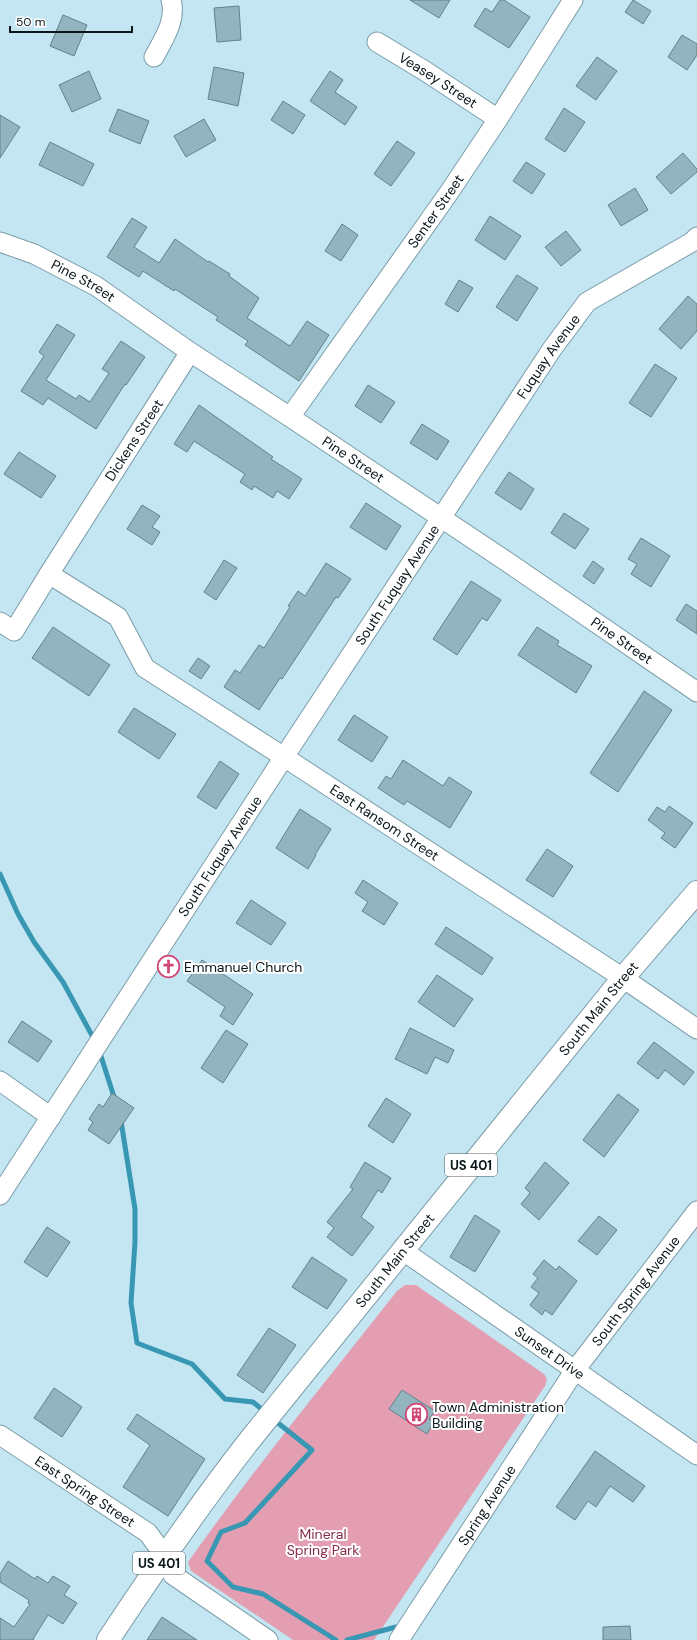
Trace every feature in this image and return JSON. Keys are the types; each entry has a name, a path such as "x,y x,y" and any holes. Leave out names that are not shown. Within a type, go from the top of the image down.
{"main road":[{"name":"South Main Street","path":"108,1640 164,1555 217,1482 402,1250 623,978 697,892"}],"street":[{"path":"154,58 170,26 173,7 172,0"},
{"name":"Senter Street","path":"290,417 448,194 498,119 573,0"},
{"name":"Veasey Street","path":"377,42 425,71 498,119"},
{"name":"Fuquay Avenue","path":"440,518 552,348 586,302 692,242 697,237"},
{"name":"Pine Street","path":"0,242 34,254 96,286 190,352 506,561 697,692"},
{"name":"Dickens Street","path":"0,622 14,631 48,574 190,352"},
{"name":"South Fuquay Avenue","path":"0,1195 440,518"},
{"name":"East Ransom Street","path":"48,574 118,617 145,668 623,978 697,1029"},
{"path":"0,1081 51,1117"},
{"name":"South Spring Avenue","path":"575,1370 697,1211"},
{"name":"Sunset Drive","path":"402,1250 697,1455"},
{"name":"Spring Avenue","path":"398,1640 575,1370"},
{"name":"East Spring Street","path":"0,1435 148,1533 164,1555 173,1575 268,1640"}],"green space":[{"name":"Mineral Spring Park","path":"405,1285 416,1285 544,1374 547,1379 545,1386 374,1640 293,1640 191,1571 188,1562 291,1425 397,1291"}],"building":[{"path":"410,0 450,0 439,18"},
{"path":"500,0 504,0 530,17 509,48 474,26 485,8 492,12"},
{"path":"633,0 651,11 643,24 625,12"},
{"path":"239,6 241,40 217,42 214,8"},
{"path":"63,15 87,25 74,56 50,46"},
{"path":"682,35 697,44 697,55 687,70 668,57"},
{"path":"597,57 617,71 596,100 576,86"},
{"path":"214,67 244,73 238,106 208,99"},
{"path":"89,71 101,99 72,112 59,85"},
{"path":"330,71 343,80 335,92 357,107 345,125 310,101"},
{"path":"283,101 305,115 293,134 271,120"},
{"path":"564,108 585,122 565,152 545,139"},
{"path":"118,109 149,121 140,144 109,131"},
{"path":"0,115 20,127 0,158"},
{"path":"204,119 216,140 186,157 174,136"},
{"path":"397,141 415,153 391,186 374,174"},
{"path":"50,142 94,164 83,186 39,165"},
{"path":"683,153 697,169 697,172 671,194 656,177"},
{"path":"526,162 545,174 532,194 513,181"},
{"path":"635,188 648,210 621,226 608,205"},
{"path":"490,216 521,236 505,260 475,240"},
{"path":"132,218 147,227 134,247 159,263 175,239 208,262 209,261 230,274 229,276 259,298 247,318 290,346 307,321 329,335 299,381 245,345 248,341 216,320 218,317 175,289 174,291 143,271 139,277 107,257"},
{"path":"342,224 358,235 341,261 325,251"},
{"path":"566,231 581,250 561,266 545,247"},
{"path":"517,275 538,288 517,321 496,307"},
{"path":"459,280 473,288 458,312 445,304"},
{"path":"688,296 697,304 697,331 681,349 659,329"},
{"path":"57,324 75,335 46,380 76,399 79,395 90,402 109,373 102,369 121,341 145,357 126,385 125,384 96,429 48,398 43,405 21,391 44,356 39,352"},
{"path":"655,364 677,378 651,417 629,403"},
{"path":"368,385 395,402 381,423 355,406"},
{"path":"199,405 273,457 271,459 302,479 289,499 277,491 273,498 254,486 252,490 240,482 245,474 194,441 187,452 174,444"},
{"path":"422,424 449,441 437,460 410,443"},
{"path":"19,452 56,476 41,498 4,474"},
{"path":"509,472 534,489 521,510 495,493"},
{"path":"366,503 401,526 386,550 350,527"},
{"path":"142,505 160,516 152,527 160,532 152,545 127,529"},
{"path":"564,513 589,529 575,549 551,533"},
{"path":"641,538 670,556 651,587 631,574 637,564 628,559"},
{"path":"224,560 237,568 216,600 204,592"},
{"path":"593,561 604,569 594,584 583,576"},
{"path":"326,563 351,579 338,598 336,597 282,679 280,678 259,710 224,687 235,670 240,673 259,645 264,648 290,607 288,606 298,591 305,596"},
{"path":"471,581 501,600 487,621 482,618 457,655 433,639"},
{"path":"686,604 697,611 697,634 676,620"},
{"path":"53,627 110,665 89,696 32,658"},
{"path":"537,627 559,641 557,645 592,666 576,693 518,655"},
{"path":"198,658 210,666 201,679 189,671"},
{"path":"644,691 672,710 618,792 590,773"},
{"path":"134,708 176,734 159,759 118,732"},
{"path":"354,715 388,737 372,762 338,740"},
{"path":"403,760 443,786 449,777 472,792 450,828 407,801 404,805 378,788 386,776 391,779"},
{"path":"220,761 239,774 216,809 197,797"},
{"path":"669,806 693,823 675,848 661,838 665,833 648,820 657,807 665,812"},
{"path":"300,809 331,829 308,869 276,848"},
{"path":"547,849 573,866 553,897 526,880"},
{"path":"363,880 398,903 384,925 362,911 368,902 355,893"},
{"path":"251,900 286,923 271,945 236,923"},
{"path":"446,927 493,958 482,975 435,944"},
{"path":"202,960 253,994 233,1025 220,1016 225,1007 187,981"},
{"path":"437,975 473,999 454,1027 418,1002"},
{"path":"22,1021 52,1041 38,1062 8,1042"},
{"path":"410,1028 454,1050 448,1063 435,1057 427,1074 395,1059"},
{"path":"226,1030 248,1044 223,1083 201,1068"},
{"path":"654,1042 694,1072 684,1085 665,1070 658,1079 637,1063"},
{"path":"112,1093 134,1108 109,1144 88,1130 93,1122 89,1119 99,1104 103,1107"},
{"path":"618,1094 639,1110 604,1157 583,1140"},
{"path":"386,1098 411,1114 393,1143 368,1126"},
{"path":"365,1162 391,1178 382,1193 378,1190 361,1217 374,1227 352,1256 327,1237 334,1228 327,1222 353,1189 350,1187"},
{"path":"545,1162 569,1183 539,1220 521,1204 530,1193 525,1188"},
{"path":"475,1215 500,1231 475,1272 450,1257"},
{"path":"599,1216 617,1230 597,1255 578,1241"},
{"path":"47,1227 70,1242 47,1277 24,1262"},
{"path":"312,1257 347,1280 327,1309 292,1287"},
{"path":"544,1260 556,1270 559,1266 577,1281 552,1315 545,1310 542,1315 530,1305 539,1293 531,1287 538,1278 533,1274"},
{"path":"269,1328 296,1345 263,1393 237,1375"},
{"path":"54,1388 82,1407 62,1437 34,1418"},
{"name":"Town Administration Building","path":"402,1390 435,1411 429,1419 434,1422 427,1434 389,1409"},
{"path":"137,1414 205,1459 168,1516 123,1487 150,1445 127,1429"},
{"path":"595,1451 645,1486 633,1502 610,1486 596,1507 588,1501 575,1520 556,1507"},
{"path":"8,1561 35,1579 37,1576 48,1583 53,1576 70,1586 64,1595 77,1603 63,1624 48,1615 33,1639 34,1640 0,1640 0,1618 14,1627 30,1604 28,1603 29,1600 0,1582 0,1574"},
{"path":"162,1617 197,1640 147,1640"},
{"path":"630,1626 631,1640 603,1640 603,1627"}],"waterway":[{"path":"0,874 18,914 34,942 63,982 95,1041"},
{"path":"99,1050 115,1100"},
{"path":"121,1121 135,1209 135,1242 131,1303 137,1343 192,1364 225,1399 253,1402 265,1412"},
{"path":"273,1419 312,1450 245,1523 221,1532 207,1561 233,1587 263,1594 336,1640"},
{"path":"347,1640 396,1627 400,1632"}],"place":[{"name":"Emmanuel Church","path":"169,967"},
{"name":"Town Administration Building","path":"416,1415"}]}
